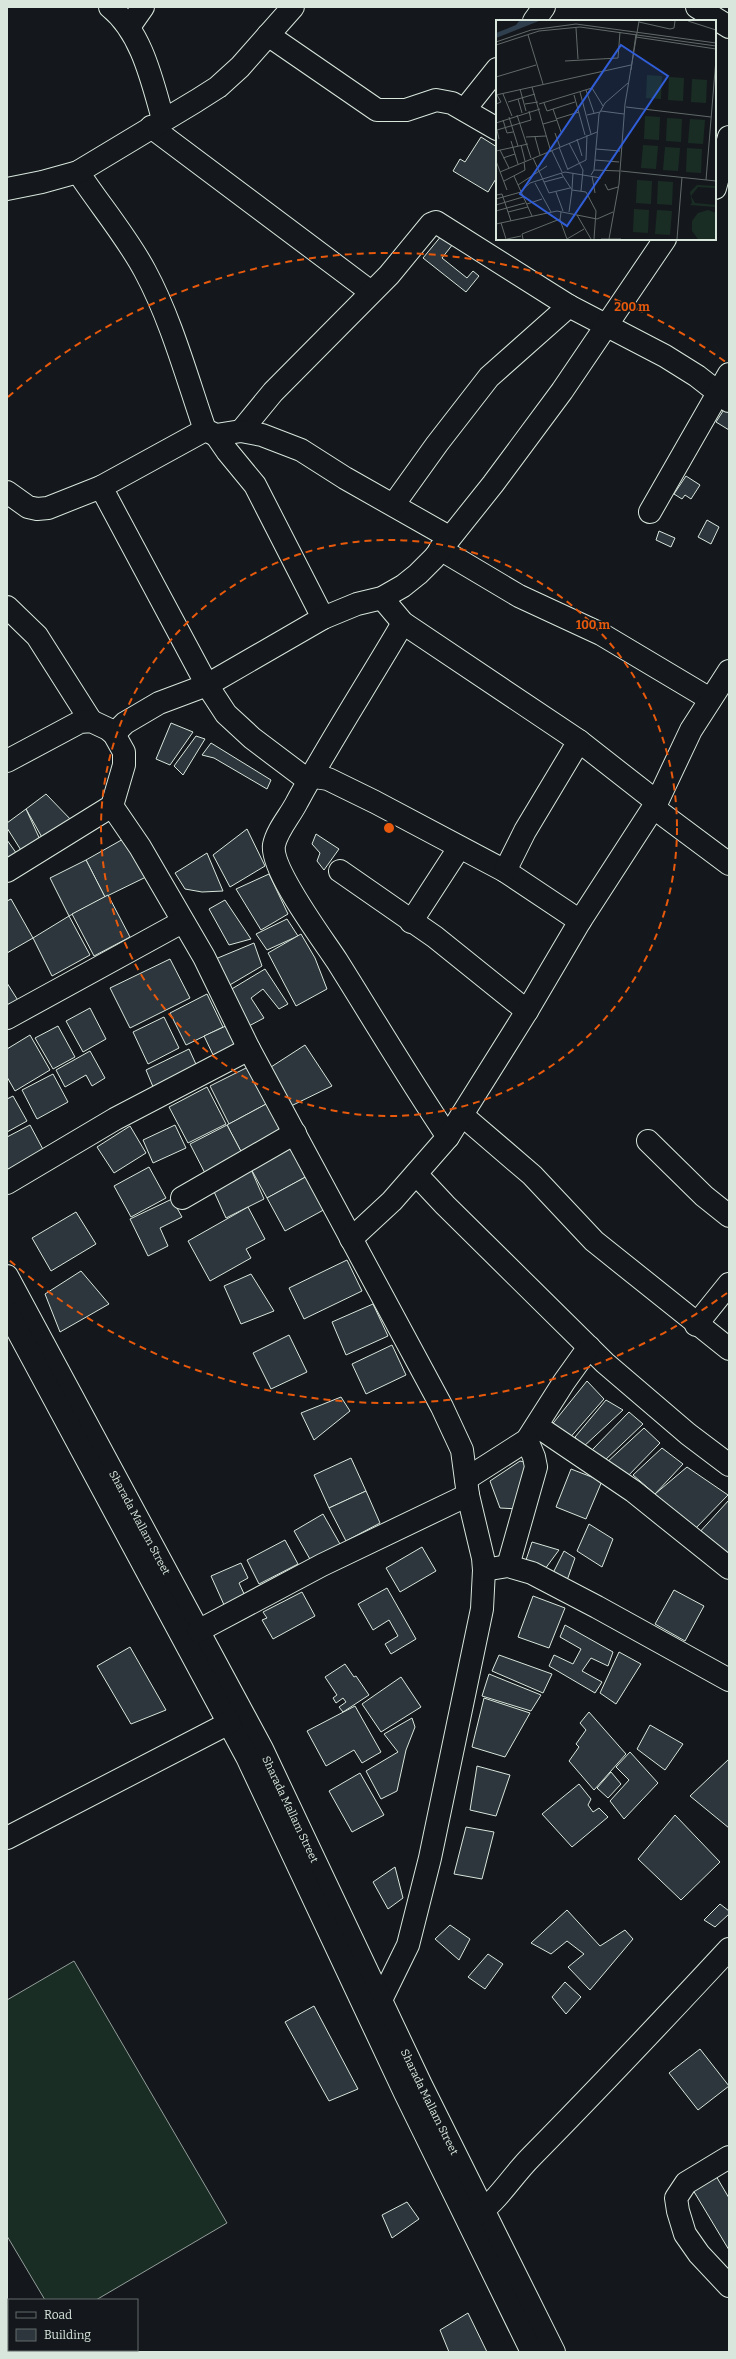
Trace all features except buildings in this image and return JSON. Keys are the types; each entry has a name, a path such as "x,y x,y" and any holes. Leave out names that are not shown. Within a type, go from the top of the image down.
{"street":[{"path":"110,7 129,27 151,77 157,123 371,292"},
{"path":"129,27 143,7"},
{"path":"7,189 42,182 78,172 218,87 240,67 293,7"},
{"path":"535,20 544,7"},
{"path":"697,7 729,27"},
{"path":"268,35 377,110 406,110 436,100 452,102 496,128"},
{"path":"465,109 496,70"},
{"path":"716,184 729,137"},
{"path":"78,172 134,252 146,272 211,433 255,485 323,618"},
{"path":"241,431 273,392 338,329 371,292 389,275 431,224 436,222 606,327 634,338 726,389 650,512"},
{"path":"114,734 125,723 159,703 207,685 323,618 357,604 382,598 403,586 434,558 549,409 664,240"},
{"path":"394,504 437,444 490,377 570,306"},
{"path":"7,492 22,505 37,509 48,508 101,487 211,433 241,431 262,435 301,450 345,478 394,504 519,596 600,634 721,687 691,730 656,805 580,921 527,1011 448,1137 376,1219 352,1239"},
{"path":"101,487 207,685 226,714 247,734 301,775 328,779 505,871 580,921"},
{"path":"382,598 403,623 579,741 729,864"},
{"path":"7,607 37,636 91,721"},
{"path":"403,623 310,776 276,841 274,850 278,866 301,907 336,960 403,1071 448,1137"},
{"path":"7,761 80,722 91,721 100,723 114,734 125,758 112,806 7,871"},
{"path":"505,871 526,831 579,741"},
{"path":"112,806 140,847 182,922 204,957 249,1049 442,1407 462,1450 467,1487 484,1570 482,1609 430,1858 408,1945 374,2004"},
{"path":"411,922 459,848"},
{"path":"340,871 465,960 527,1011"},
{"path":"7,1018 182,922"},
{"path":"7,1183 115,1119 249,1049"},
{"path":"462,1115 532,1175 594,1241 696,1325 729,1349"},
{"path":"182,1198 295,1133"},
{"path":"648,1141 704,1196 729,1216"},
{"path":"416,1174 445,1205 605,1363 688,1434 729,1465"},
{"name":"Sharada Mallam Street","path":"7,1276 262,1750 374,2004"},
{"path":"696,1325 729,1284"},
{"name":"Sharada Mallam Street","path":"7,1311 229,1723 374,2004 421,2085 532,2352"},
{"path":"198,1631 467,1487 532,1433 564,1382 589,1347"},
{"path":"508,1566 536,1467 532,1433"},
{"path":"532,1433 633,1491 729,1568"},
{"path":"484,1570 508,1566 532,1574 597,1607 729,1680"},
{"path":"7,1838 229,1723"},
{"path":"475,2216 601,2086 729,1949"},
{"path":"729,2158 686,2183 676,2198 678,2211 685,2234 699,2254 729,2286"},
{"name":"Sharada Mallam Street","path":"475,2216 554,2352"}],"green space":[{"path":"74,1961 227,2223 98,2299 44,2299 7,2236 7,2000"}]}
